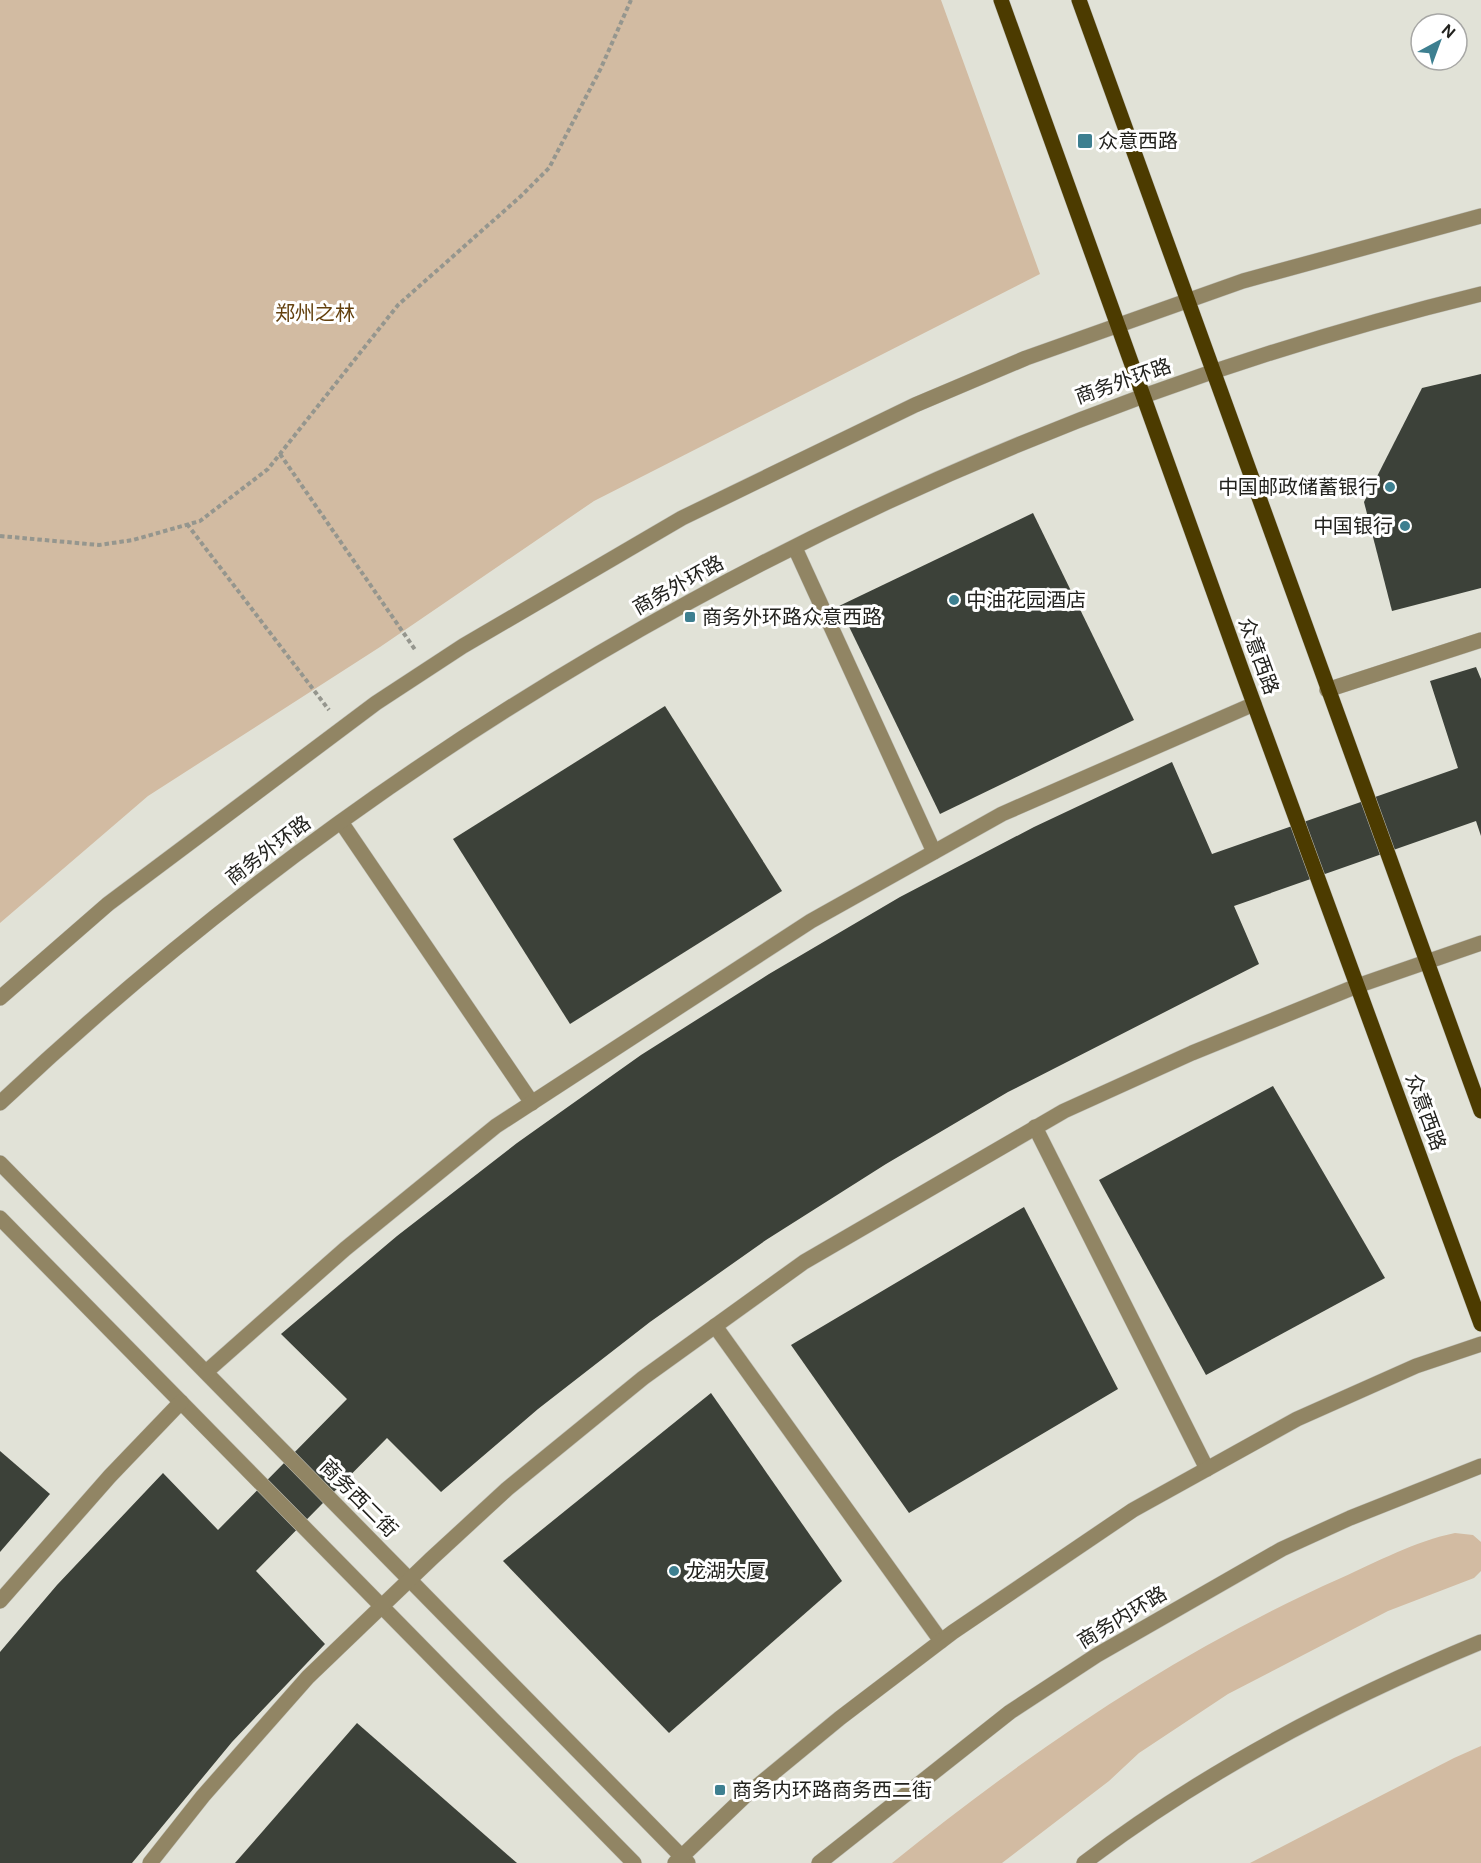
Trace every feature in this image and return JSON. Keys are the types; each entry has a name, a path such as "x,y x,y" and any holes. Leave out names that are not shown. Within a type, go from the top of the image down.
{"main road":[{"name":"众意西路","path":"1001,0 1254,704 1481,1324"},
{"path":"1079,0 1481,1111"}],"street":[{"path":"0,998 108,904 342,727 428,668 534,603 682,518 915,405 1026,358 1243,281 1481,216"},
{"name":"商务外环路","path":"0,1103 60,1047 157,963 340,822 419,766 524,698 718,585 957,469 1054,428 1266,353 1481,294"},
{"path":"795,548 934,852"},
{"path":"1327,690 1481,640"},
{"path":"206,1372 345,1249 496,1126 811,921 1002,814 1254,704"},
{"path":"340,822 532,1103"},
{"path":"150,1863 203,1796 308,1677 410,1579 516,1482 643,1378 804,1262 1065,1111 1192,1053 1357,986 1481,943"},
{"path":"1035,1127 1207,1469"},
{"name":"商务西二街","path":"0,1163 410,1579 682,1861"},
{"path":"0,1218 634,1863"},
{"path":"715,1326 941,1641"},
{"path":"682,1861 744,1797 840,1718 941,1641 1133,1510 1297,1419 1416,1365 1481,1344"},
{"path":"0,1601 110,1476 181,1402"},
{"name":"商务内环路","path":"819,1863 1010,1712 1097,1655 1282,1549 1350,1518 1481,1466"},
{"path":"1084,1863 1185,1795 1357,1696 1481,1642"}],"path":[{"path":"0,536 99,545 133,540 200,520 268,469 398,305 521,196 549,168 601,68 631,0"},
{"path":"280,454 428,668"},
{"path":"187,524 342,727"}],"green space":[{"name":"郑州之林","path":"0,0 941,0 1040,274 594,501 380,647 148,796 0,923"},
{"path":"1455,1533 1473,1535 1481,1542 1481,1571 1474,1578 1388,1611 1228,1694 1139,1753 1109,1781 1002,1863 892,1863 998,1781 1107,1706 1163,1671 1280,1607 1396,1552"},
{"path":"1481,1746 1481,1863 1250,1863 1454,1758"}],"building":[{"path":"1481,374 1481,588 1392,611 1364,502 1422,388"},
{"path":"1033,513 1134,720 940,814 839,606"},
{"path":"1476,667 1481,679 1481,836 1476,821 1234,906 1259,964 1008,1092 886,1164 766,1240 650,1322 538,1409 441,1492 387,1438 256,1571 325,1644 232,1742 132,1863 0,1863 0,1652 57,1585 163,1473 218,1530 347,1399 281,1334 397,1236 517,1143 641,1055 769,974 900,897 1034,827 1172,762 1212,854 1458,768 1430,681"},
{"path":"665,706 782,891 570,1024 453,839"},
{"path":"1273,1086 1385,1278 1206,1375 1099,1180"},
{"path":"1024,1207 1118,1389 909,1513 791,1345"},
{"name":"龙湖大厦","path":"711,1393 842,1581 669,1733 503,1561"},
{"path":"0,1451 50,1494 0,1552"},
{"path":"357,1723 517,1863 235,1863"}],"place":[{"name":"众意西路","path":"1085,141"},
{"name":"中国邮政储蓄银行","path":"1390,487"},
{"name":"中国银行","path":"1405,526"},
{"name":"中油花园酒店","path":"954,600"},
{"name":"商务外环路众意西路","path":"690,617"},
{"name":"龙湖大厦","path":"674,1571"},
{"name":"商务内环路商务西二街","path":"720,1790"}]}
